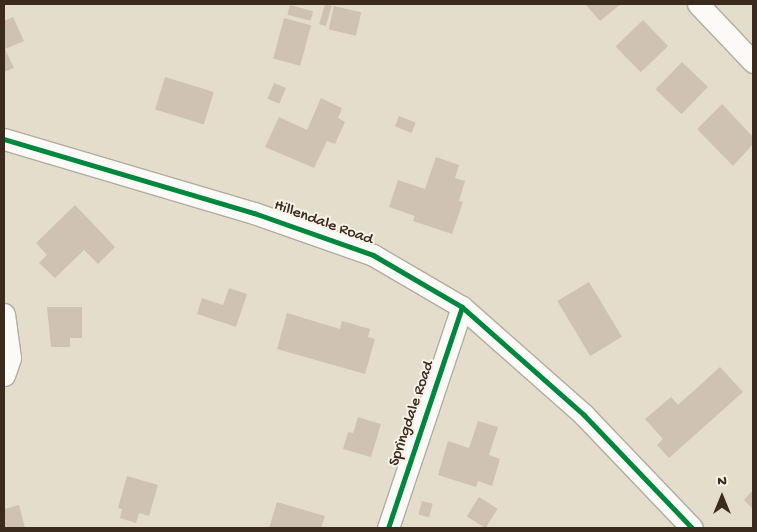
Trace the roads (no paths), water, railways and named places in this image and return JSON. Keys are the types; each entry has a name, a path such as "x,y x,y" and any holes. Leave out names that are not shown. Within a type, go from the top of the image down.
{"street":[{"path":"698,4 753,62"},
{"name":"Hillendale Road","path":"4,139 254,213 372,255 462,307 584,415 692,528"},
{"name":"Springdale Road","path":"388,528 462,307"},
{"path":"4,314 10,358 4,375"}]}
